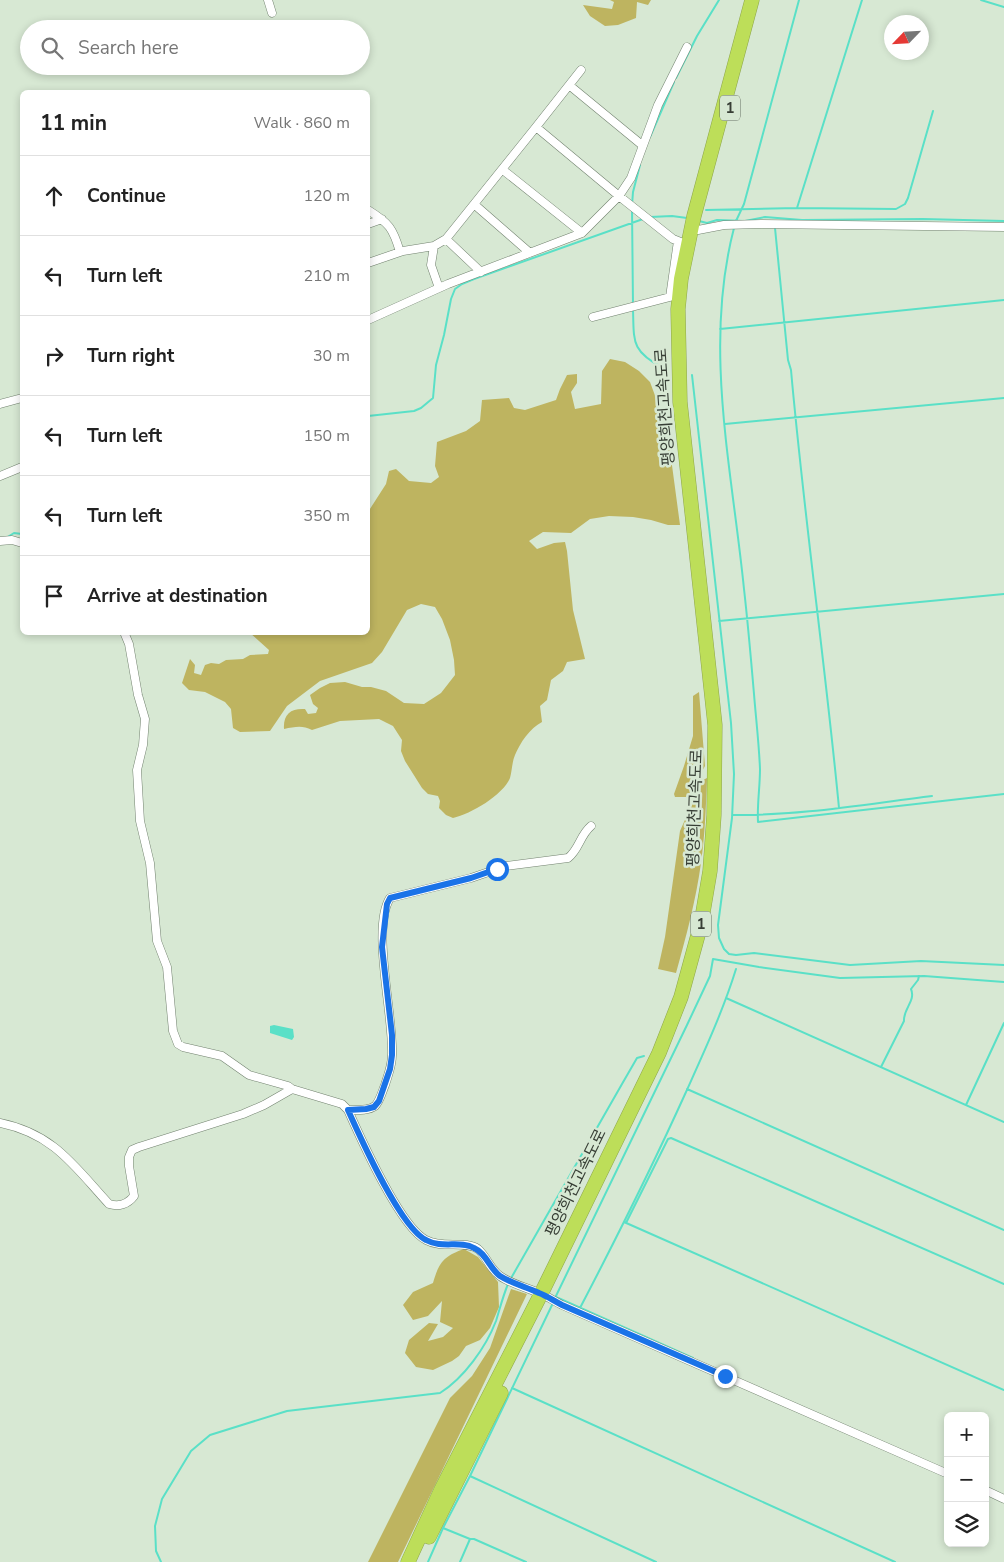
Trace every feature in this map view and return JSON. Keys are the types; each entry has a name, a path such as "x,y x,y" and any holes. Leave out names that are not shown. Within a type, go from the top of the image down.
{"highway":[{"name":"평양희천고속도로","path":"408,1562 441,1490 544,1295 654,1075 690,993 705,940 717,872 723,816 724,743 686,397 684,335 689,272 697,222 752,0"},
{"name":"평양희천고속도로","path":"417,1562 477,1443 544,1295 659,1053 678,1007 701,924 710,872 714,815 715,725 680,402 678,309 683,243 697,222 760,0"}],"street":[{"path":"268,0 272,13"},
{"path":"370,319 440,288 582,233 619,196 631,178 658,105 687,47"},
{"path":"370,262 400,252 434,246 446,239 581,70"},
{"path":"569,85 642,145"},
{"path":"536,127 673,239 683,243 670,297 593,317"},
{"path":"503,170 582,233"},
{"path":"475,205 530,253"},
{"path":"370,211 391,228 400,252"},
{"path":"370,224 382,219"},
{"path":"697,222 1004,227"},
{"path":"446,239 481,272"},
{"path":"434,246 432,265 440,288"},
{"path":"0,404 20,399"},
{"path":"0,476 20,468"},
{"path":"0,540 20,542"},
{"path":"125,635 129,644 138,695 145,719 144,736 137,770 140,821 150,863 158,941 167,967 169,1002 175,1040 183,1047 222,1056 250,1075 342,1104 348,1110 380,1177 410,1228 428,1241 446,1246 468,1245 477,1249 501,1277 944,1472"},
{"path":"348,1110 374,1107 379,1101 390,1069 392,1035 382,947 385,913 390,898 471,878 506,866 568,858 573,854 591,826"},
{"path":"0,1123 19,1127 53,1144 109,1204 115,1206 125,1204 134,1196 129,1166 129,1157 132,1150 243,1114 264,1105 292,1089"},
{"path":"989,1492 1004,1499"}],"shaded area":[{"path":"610,0 651,0 648,5 637,2 636,18 618,25 605,26 590,16 583,5 612,9 614,2"},
{"path":"610,359 625,362 639,371 650,382 667,428 680,525 668,525 633,517 609,516 590,519 571,533 543,532 529,541 537,549 554,543 565,542 573,610 585,659 567,662 563,671 551,680 547,700 540,706 542,722 533,728 517,750 510,778 506,784 501,791 486,803 460,816 453,818 446,815 439,808 440,801 438,796 428,794 422,788 405,761 401,751 402,740 393,726 379,719 340,721 312,730 302,727 284,729 285,719 292,711 305,709 308,714 316,713 318,708 313,704 310,695 330,683 345,682 386,691 404,703 424,704 441,693 455,675 454,660 450,640 435,607 421,604 407,610 382,652 372,663 320,681 287,706 270,731 240,732 233,728 231,709 225,702 205,692 189,690 182,683 190,659 195,665 194,673 201,675 205,665 211,663 219,664 226,660 243,659 250,655 268,654 269,650 252,635 370,635 370,509 386,484 389,471 396,469 409,481 431,483 439,477 435,466 437,442 466,431 480,421 482,400 509,398 514,408 525,410 556,400 567,375 577,374 577,383 571,392 575,409 601,404 602,371"},
{"path":"699,692 705,766 690,793 686,797 675,797 674,794 693,736 693,696"},
{"path":"707,778 699,877 676,973 658,969 665,937 680,831 703,780"},
{"path":"464,1249 478,1257 498,1282 499,1307 490,1328 480,1340 466,1346 459,1356 433,1370 416,1367 405,1353 409,1340 429,1323 438,1324 428,1341 443,1337 453,1328 440,1322 442,1301 428,1316 413,1320 403,1305 413,1292 433,1283 440,1265 447,1257"},
{"path":"511,1289 527,1294 398,1562 368,1562 450,1398 472,1376 490,1348"}],"water":[{"path":"274,1025 293,1029 294,1037 292,1040 270,1033 270,1026"}],"waterway":[{"path":"676,78 697,36 719,0"},
{"path":"736,221 744,204 799,0"},
{"path":"797,208 862,0"},
{"path":"981,0 1004,7"},
{"path":"650,137 674,82"},
{"path":"706,210 797,208 896,209 905,204 908,198 933,111"},
{"path":"632,205 633,192 640,165"},
{"path":"632,209 633,305"},
{"path":"650,217 672,216 687,218"},
{"path":"699,221 707,223 717,220 745,221 765,217 802,220 923,219 1004,221"},
{"path":"370,416 414,411 433,398 436,365 455,289 474,279 643,219"},
{"path":"734,228 725,273 720,363 727,453 739,544 758,741 760,769 758,822 1004,794"},
{"path":"775,228 788,360 791,370 839,808"},
{"path":"720,329 1004,300"},
{"path":"633,309 636,344 645,356 663,368"},
{"path":"692,375 731,723 734,774 732,818 718,925 719,938 724,949 729,954 736,955 754,953 850,965 921,961 1004,965"},
{"path":"725,424 1004,398"},
{"path":"6,538 14,533 20,534"},
{"path":"719,621 1004,594"},
{"path":"732,815 807,812 932,796"},
{"path":"555,1298 710,976 713,959 840,978 924,976 1004,982"},
{"path":"580,1308 673,1119 713,1031 736,969"},
{"path":"881,1067 904,1021 905,1013 912,997 911,989 919,976"},
{"path":"726,998 1004,1122"},
{"path":"966,1105 1004,1023"},
{"path":"510,1280 637,1058 644,1056"},
{"path":"687,1089 1004,1230"},
{"path":"626,1223 668,1139 671,1138 1004,1284"},
{"path":"624,1222 1004,1390"},
{"path":"161,1562 156,1551 155,1526 162,1499 191,1451 210,1435 287,1411 440,1393 466,1370 480,1351 492,1331 508,1284"},
{"path":"556,1297 693,1358"},
{"path":"428,1562 553,1303"},
{"path":"512,1388 895,1562"},
{"path":"470,1476 656,1562"},
{"path":"443,1528 470,1539 460,1562"},
{"path":"470,1539 474,1539 526,1562"}],"route":[{"path":"497,869 471,878 390,898 385,913 382,947 392,1035 390,1069 379,1101 374,1107 348,1110 355,1126 380,1177 410,1228 419,1236 428,1241 446,1246 460,1244 477,1249 501,1277 725,1376"}]}
